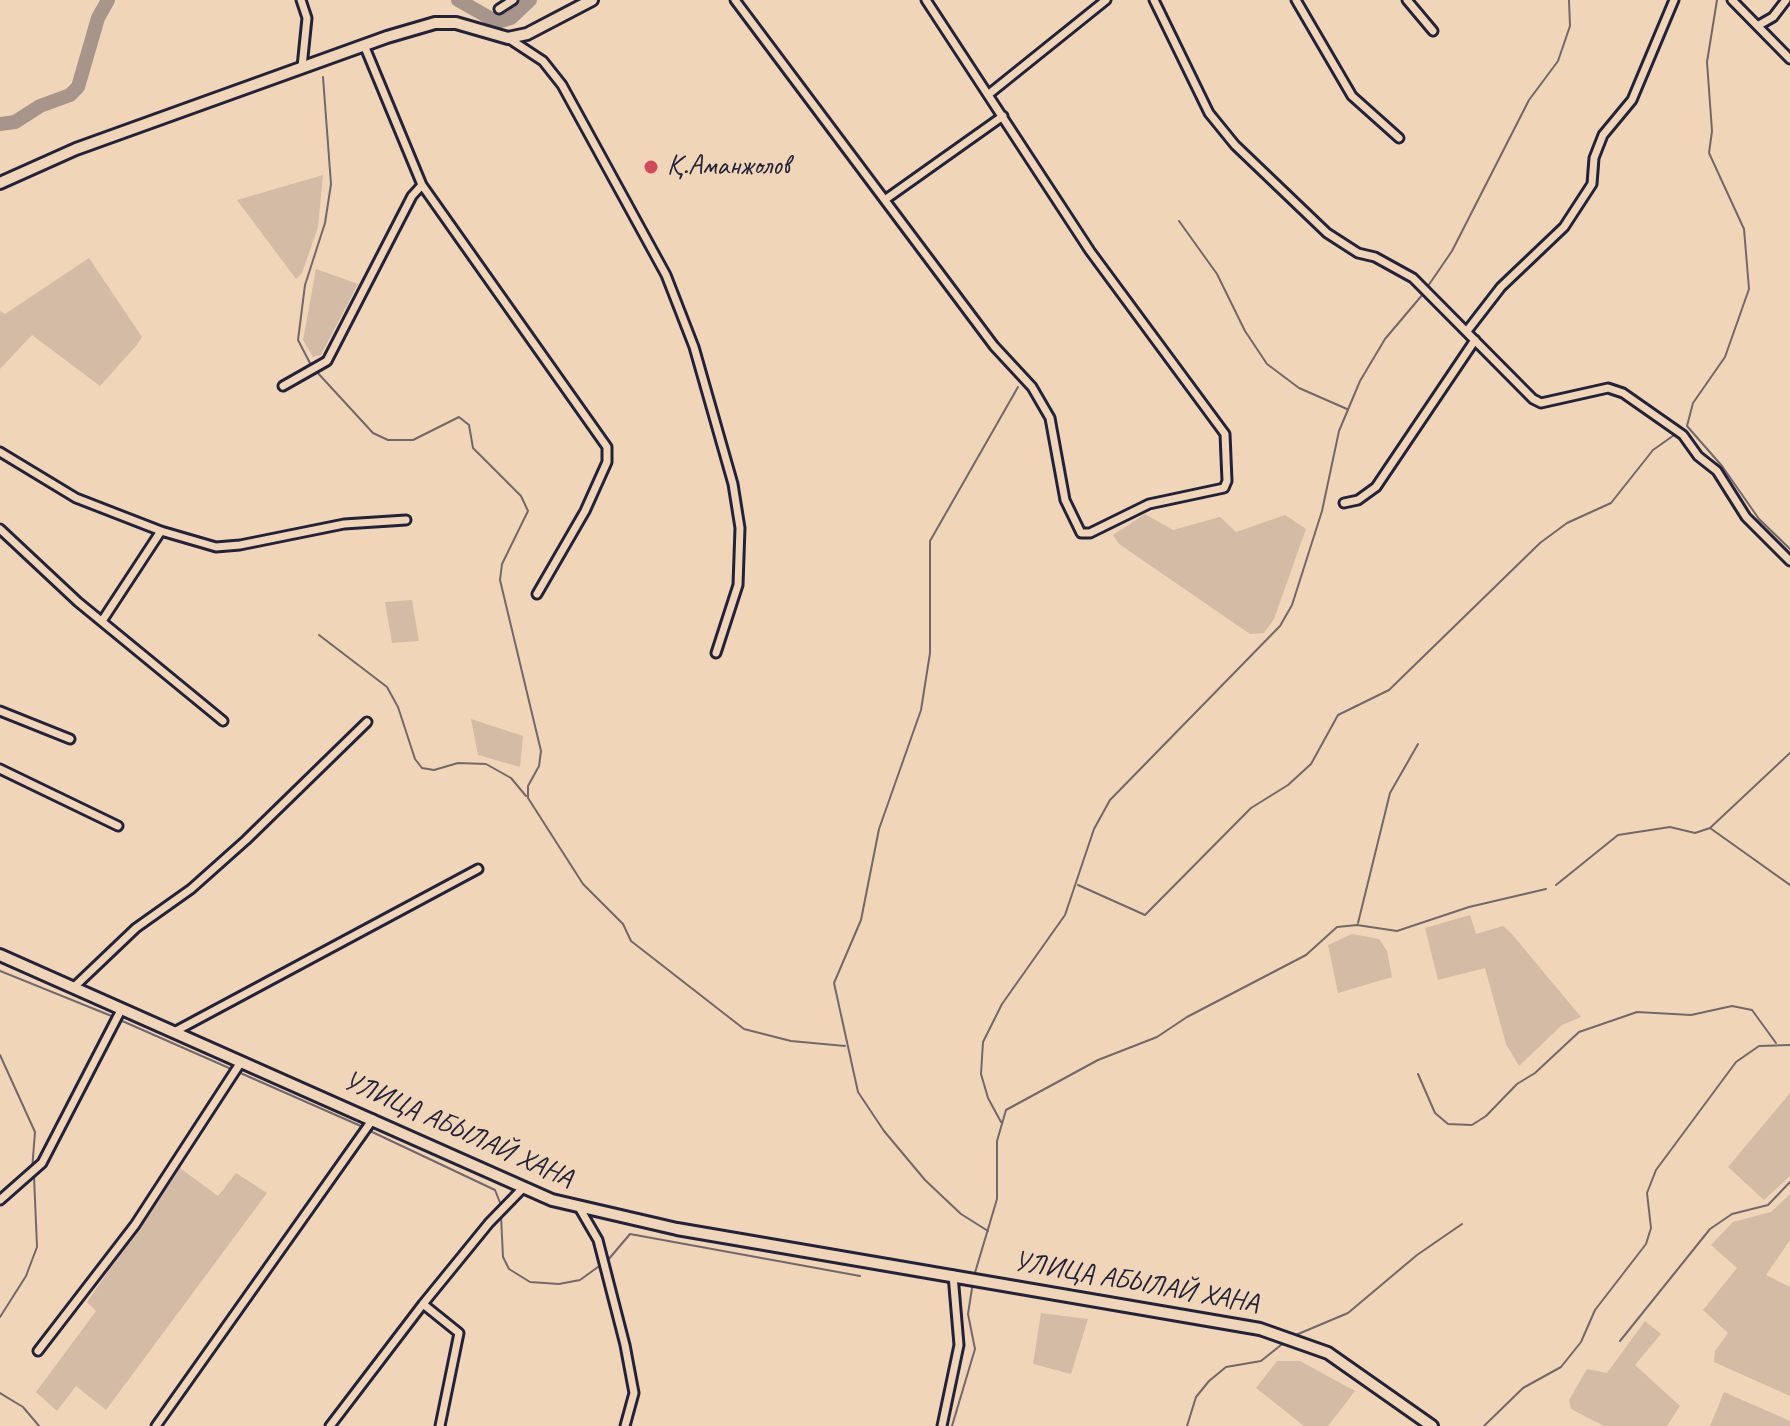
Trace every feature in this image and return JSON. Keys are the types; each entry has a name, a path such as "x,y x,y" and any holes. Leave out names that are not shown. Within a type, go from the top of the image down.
{"main road":[{"path":"0,183 76,149 364,45 435,23 456,23 508,38 527,34 592,0"},
{"name":"УЛИЦА АБЫЛАЙ ХАНА","path":"0,955 523,1188 580,1209 876,1264 974,1278 1289,1338 1328,1353 1432,1426"}],"street":[{"path":"301,0 307,18 302,67"},
{"path":"499,9 513,0"},
{"path":"735,0 994,346 1032,387 1050,418 1065,500 1081,533 1090,533 1149,504 1224,488 1227,481 1225,434 1090,251 926,0"},
{"path":"989,94 1106,0"},
{"path":"1154,0 1191,82 1235,145 1327,233 1358,253 1375,257 1413,278 1533,399 1541,403 1608,388 1623,393 1683,435 1698,456 1717,471 1746,517 1790,561"},
{"path":"1296,0 1352,96 1399,138"},
{"path":"1407,0 1433,31"},
{"path":"1467,331 1501,287 1564,227 1592,184 1594,158 1603,135 1632,100 1674,0"},
{"path":"1732,0 1790,59"},
{"path":"1759,25 1773,17 1786,0"},
{"path":"508,38 543,61 562,85 666,275 694,347 733,484 740,528 738,585 716,653"},
{"path":"364,45 422,185 607,447 607,462 585,511 537,594"},
{"path":"886,199 1003,116"},
{"path":"283,386 327,361 412,196 422,185"},
{"path":"1344,503 1358,500 1376,487 1475,340"},
{"path":"0,452 76,498 161,531 216,547 344,524 406,520"},
{"path":"0,529 102,621 223,721"},
{"path":"102,621 161,531"},
{"path":"0,711 70,739"},
{"path":"73,988 136,928 191,889 246,840 367,722"},
{"path":"0,769 118,826"},
{"path":"174,1032 478,869"},
{"path":"0,1200 42,1163 121,1010"},
{"path":"38,1351 135,1225 241,1062"},
{"path":"156,1426 373,1119"},
{"path":"330,1426 423,1304 489,1223 523,1188"},
{"path":"580,1209 598,1240 625,1345 634,1393 625,1426"},
{"path":"942,1426 959,1345 953,1275"},
{"path":"423,1304 459,1333 440,1426"}],"shaded area":[{"path":"323,175 318,227 302,273 296,279 237,200"},
{"path":"89,258 142,337 136,346 100,386 32,335 0,369 0,311 5,314"},
{"path":"316,269 358,284 321,355 313,357 303,340"},
{"path":"1145,514 1173,530 1220,517 1236,532 1285,515 1306,529 1274,619 1264,633 1250,634 1119,544 1113,535"},
{"path":"412,600 419,641 392,643 385,602"},
{"path":"471,719 523,736 520,767 478,755"},
{"path":"1470,915 1476,934 1503,926 1511,933 1581,1017 1562,1025 1519,1066 1506,1044 1485,968 1438,980 1425,928"},
{"path":"1352,934 1379,939 1387,951 1392,977 1338,993 1328,945"},
{"path":"1790,1093 1790,1176 1764,1200 1728,1167"},
{"path":"180,1168 218,1196 236,1173 267,1193 106,1410 76,1386 57,1411 36,1392 96,1311 87,1302"},
{"path":"1790,1194 1790,1240 1766,1275 1790,1287 1790,1396 1714,1362 1715,1351 1728,1333 1703,1310 1737,1268 1711,1245 1733,1222 1771,1212"},
{"path":"1041,1313 1088,1319 1071,1374 1033,1364"},
{"path":"1645,1321 1661,1334 1635,1365 1680,1406 1667,1426 1604,1426 1571,1409 1569,1400 1587,1369 1607,1373"},
{"path":"1277,1361 1300,1361 1355,1391 1328,1426 1304,1426 1256,1388"},
{"path":"1724,1392 1790,1421 1790,1426 1710,1426"}],"waterway":[{"path":"0,124 15,122 40,106 70,95 78,87 98,18 108,0"},
{"path":"458,0 497,22 511,18 530,0"},
{"path":"1426,289 1452,251 1529,100 1558,61 1570,26 1569,0"},
{"path":"1717,0 1707,62 1712,131 1709,153 1744,229 1749,289 1725,357 1693,403 1687,426 1722,466 1759,519 1790,549"},
{"path":"312,367 298,340 305,285 325,223 331,184 323,77"},
{"path":"1179,221 1217,274 1245,331 1267,364 1299,388 1347,409"},
{"path":"1001,1122 988,1098 981,1074 983,1042 1002,1004 1065,915 1094,829 1110,800 1280,626 1292,605 1322,511 1339,431 1360,381 1385,339 1423,294"},
{"path":"316,371 373,433 388,440 413,440 459,417 469,425 473,448 521,496 528,511 502,564 500,580 541,751 539,766 528,786 528,798 583,884 623,924 631,941 744,1029 791,1041 845,1046"},
{"path":"988,1231 961,1214 925,1180 884,1131 858,1092 834,983 861,920 879,829 921,710 930,653 930,541 1018,387"},
{"path":"1078,885 1145,915 1251,808 1288,785 1311,764 1338,715 1389,690 1540,543 1567,523 1611,503 1653,450 1677,433"},
{"path":"319,635 387,687 398,707 415,759 422,768 434,770 458,763 486,764 511,778 526,796"},
{"path":"1358,923 1390,793 1418,744"},
{"path":"1556,885 1618,835 1670,827 1695,833 1710,828 1790,753"},
{"path":"1710,828 1790,885"},
{"path":"974,1276 997,1199 997,1141 1006,1110 1098,1060 1157,1037 1187,1017 1306,955 1337,927 1357,925 1397,931 1469,907 1546,889"},
{"path":"0,971 114,1017"},
{"path":"1418,1074 1435,1113 1448,1124 1472,1125 1579,1032 1637,1012 1691,1015 1732,1006 1752,1010 1776,1043"},
{"path":"120,1020 363,1127"},
{"path":"1484,1426 1523,1388 1561,1367 1581,1342 1595,1310 1646,1244 1651,1228 1647,1193 1656,1170 1736,1062 1759,1046 1790,1045"},
{"path":"0,1055 35,1132 32,1170"},
{"path":"368,1130 495,1190 501,1205"},
{"path":"0,1317 26,1276 37,1247 34,1176"},
{"path":"1620,1341 1710,1229 1732,1214 1768,1205 1790,1182"},
{"path":"501,1216 503,1257 509,1269 530,1282 559,1284 580,1280 602,1264"},
{"path":"1291,1337 1348,1313 1417,1255 1462,1224"},
{"path":"608,1260 630,1234 860,1276"},
{"path":"952,1426 975,1349 968,1314 973,1282"},
{"path":"1187,1426 1196,1397 1209,1381 1226,1367 1261,1361 1286,1341"},
{"path":"0,1393 23,1407 39,1426"}],"place":[{"name":"Қ.Аманжолов","path":"651,167"}]}
